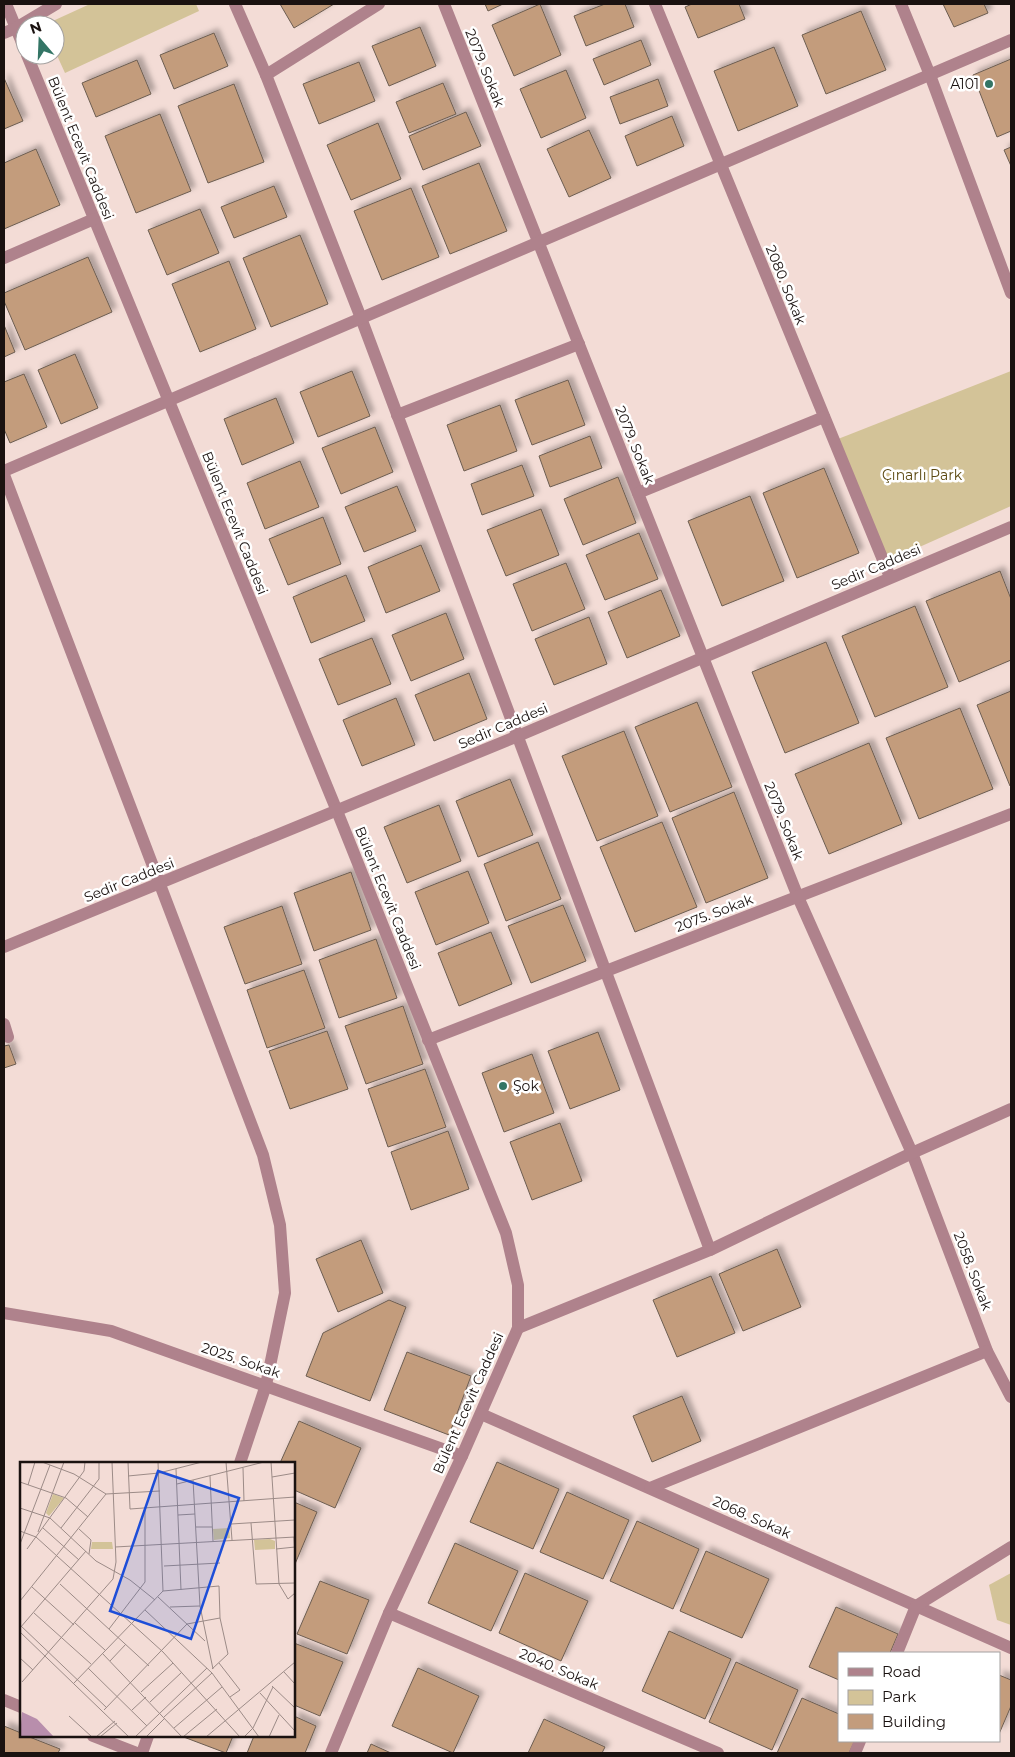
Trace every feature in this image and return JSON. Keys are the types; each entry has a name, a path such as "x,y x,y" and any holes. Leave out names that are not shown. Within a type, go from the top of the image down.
{"street":[{"path":"6,4 15,26"},
{"path":"38,15 56,4"},
{"path":"235,4 266,75 398,415 710,1250"},
{"path":"266,75 379,4"},
{"name":"2079. Sokak","path":"444,4 798,896 912,1153"},
{"name":"2080. Sokak","path":"655,4 890,577"},
{"path":"901,4 1011,293"},
{"path":"240,1462 266,1385 285,1293 280,1225 263,1155 4,473 720,163 930,76 1011,40"},
{"name":"Bülent Ecevit Caddesi","path":"31,65 337,811 506,1233 518,1285 518,1328 462,1456 389,1613 331,1753"},
{"path":"4,258 94,219"},
{"path":"398,415 579,344"},
{"path":"638,492 824,417"},
{"name":"Sedir Caddesi","path":"4,947 518,736 1011,527"},
{"name":"2075. Sokak","path":"428,1040 1011,814"},
{"path":"4,1024 8,1037"},
{"path":"518,1328 710,1250 912,1153 1011,1109"},
{"name":"2058. Sokak","path":"912,1153 987,1351 1011,1397"},
{"name":"2025. Sokak","path":"4,1313 111,1331 462,1456"},
{"path":"650,1488 987,1351"},
{"name":"2068. Sokak","path":"481,1414 1011,1648"},
{"path":"897,1652 916,1606 1011,1547"},
{"name":"2040. Sokak","path":"389,1613 718,1753"},
{"path":"4,1700 20,1707"},
{"path":"96,1737 137,1753"},
{"path":"142,1753 148,1737"}],"green space":[{"path":"90,4 196,4 199,11 65,73 61,65 65,65 65,15"},
{"name":"Çınarlı Park","path":"1011,371 1011,506 886,562 838,439"},
{"path":"1011,1573 1011,1625 997,1620 989,1585"}],"building":[{"path":"280,4 334,4 294,28"},
{"path":"485,4 503,4 488,11"},
{"path":"540,4 561,55 514,76 492,25"},
{"path":"605,4 625,4 634,27 586,46 574,16"},
{"path":"692,4 739,4 745,19 698,38 685,7"},
{"path":"943,4 984,4 988,13 954,27"},
{"path":"861,11 886,70 826,94 802,35"},
{"path":"420,27 436,66 389,86 372,46"},
{"path":"214,33 228,66 174,89 160,55"},
{"path":"641,40 651,65 604,85 593,59"},
{"path":"774,47 798,106 738,131 714,71"},
{"path":"1011,59 1011,131 997,137 973,75"},
{"path":"137,60 151,94 96,117 82,83"},
{"path":"359,62 375,101 319,124 303,84"},
{"path":"566,70 586,118 541,138 520,89"},
{"path":"4,78 23,121 4,129"},
{"path":"658,79 668,106 620,124 610,97"},
{"path":"443,83 456,114 409,133 396,102"},
{"path":"234,84 264,162 208,183 178,106"},
{"path":"466,112 481,146 423,170 409,136"},
{"path":"160,114 191,191 136,213 105,136"},
{"path":"672,116 684,146 637,166 625,136"},
{"path":"378,123 401,179 351,200 327,145"},
{"path":"589,130 611,178 569,197 547,149"},
{"path":"1011,147 1011,166 1004,150"},
{"path":"36,149 60,205 4,229 4,163"},
{"path":"479,163 507,231 450,254 422,186"},
{"path":"274,186 287,217 234,238 221,207"},
{"path":"411,188 439,257 382,280 354,211"},
{"path":"200,209 219,253 167,275 148,230"},
{"path":"300,235 328,304 271,327 243,258"},
{"path":"88,257 112,312 25,350 4,301 4,293"},
{"path":"229,261 256,329 200,352 172,284"},
{"path":"4,325 15,352 4,357"},
{"path":"75,354 98,408 61,424 38,370"},
{"path":"352,371 370,416 318,437 300,392"},
{"path":"24,374 47,427 10,443 4,429 4,382"},
{"path":"568,380 585,425 532,445 515,400"},
{"path":"276,398 294,443 242,465 224,419"},
{"path":"500,405 517,451 464,471 447,425"},
{"path":"375,427 393,472 341,494 322,448"},
{"path":"590,436 602,468 550,487 539,456"},
{"path":"300,461 319,507 265,529 247,483"},
{"path":"522,465 534,496 482,515 471,484"},
{"path":"824,468 859,553 797,578 763,493"},
{"path":"618,477 636,523 583,545 564,499"},
{"path":"397,486 416,531 364,552 345,507"},
{"path":"750,496 784,581 722,606 688,521"},
{"path":"541,509 559,555 506,576 487,530"},
{"path":"323,517 341,564 288,585 269,539"},
{"path":"639,533 658,579 605,600 586,555"},
{"path":"421,545 440,591 386,613 368,567"},
{"path":"566,563 585,609 532,631 513,584"},
{"path":"1000,571 1011,599 1011,660 959,682 926,601"},
{"path":"346,575 365,621 311,643 293,597"},
{"path":"661,590 680,636 627,658 608,612"},
{"path":"915,606 948,687 875,717 842,636"},
{"path":"446,613 464,659 411,681 392,635"},
{"path":"589,617 607,664 554,685 535,639"},
{"path":"372,638 391,684 338,705 319,659"},
{"path":"826,642 859,723 785,753 752,672"},
{"path":"469,673 487,719 434,741 415,695"},
{"path":"1011,691 1011,785 1010,786 977,705"},
{"path":"396,698 415,745 362,766 343,720"},
{"path":"697,702 732,787 670,812 635,727"},
{"path":"960,708 993,789 919,819 886,738"},
{"path":"624,731 658,816 597,841 562,756"},
{"path":"869,743 902,824 829,854 795,774"},
{"path":"510,779 533,835 478,857 456,801"},
{"path":"734,792 768,878 706,903 672,818"},
{"path":"439,805 461,861 407,883 384,827"},
{"path":"662,822 697,907 635,932 600,847"},
{"path":"538,842 561,899 506,921 484,864"},
{"path":"468,871 489,923 436,945 415,892"},
{"path":"351,872 371,930 314,951 294,893"},
{"path":"563,905 586,961 531,983 508,926"},
{"path":"282,906 302,964 245,984 224,927"},
{"path":"491,932 512,984 459,1006 438,953"},
{"path":"376,939 397,998 339,1018 319,960"},
{"path":"304,970 325,1028 267,1048 247,990"},
{"path":"403,1006 423,1064 366,1084 345,1026"},
{"path":"327,1031 348,1089 290,1109 269,1051"},
{"path":"598,1032 620,1090 570,1109 548,1051"},
{"path":"9,1045 16,1064 4,1068 4,1046"},
{"path":"532,1054 554,1113 504,1132 482,1073"},
{"path":"425,1069 446,1127 388,1147 368,1089"},
{"path":"560,1123 582,1181 532,1200 510,1142"},
{"path":"448,1131 469,1189 411,1210 391,1152"},
{"path":"361,1240 383,1293 338,1312 316,1259"},
{"path":"777,1249 801,1307 743,1331 719,1274"},
{"path":"711,1276 735,1333 677,1357 653,1300"},
{"path":"389,1300 406,1307 370,1401 306,1376 323,1333"},
{"path":"407,1352 471,1376 449,1435 384,1410"},
{"path":"682,1396 701,1441 652,1462 633,1416"},
{"path":"299,1421 361,1448 335,1508 295,1490 295,1462 280,1462"},
{"path":"497,1462 559,1489 533,1549 470,1522"},
{"path":"567,1492 629,1520 603,1579 540,1552"},
{"path":"295,1502 317,1512 295,1564"},
{"path":"637,1521 699,1549 673,1609 610,1581"},
{"path":"455,1543 518,1571 491,1631 428,1603"},
{"path":"706,1551 769,1579 742,1638 680,1611"},
{"path":"525,1573 588,1601 561,1661 499,1633"},
{"path":"320,1581 369,1600 347,1654 297,1634"},
{"path":"836,1607 898,1634 890,1652 838,1652 838,1680 809,1667"},
{"path":"669,1631 731,1659 705,1719 642,1691"},
{"path":"295,1643 343,1662 320,1716 295,1705"},
{"path":"736,1662 798,1690 772,1750 709,1722"},
{"path":"418,1668 479,1696 453,1753 392,1726"},
{"path":"1000,1675 1011,1680 1011,1706 1000,1732"},
{"path":"802,1698 838,1714 838,1742 854,1742 849,1753 777,1753"},
{"path":"295,1716 316,1726 305,1753 247,1753 254,1737 295,1737"},
{"path":"544,1719 605,1747 602,1753 528,1753"},
{"path":"4,1726 20,1733 20,1737 30,1737 60,1749 58,1753 4,1753"},
{"path":"184,1737 233,1737 226,1753"},
{"path":"371,1744 391,1753 367,1753"}],"place":[{"name":"A101","path":"989,84"},
{"name":"Şok","path":"503,1086"}]}
